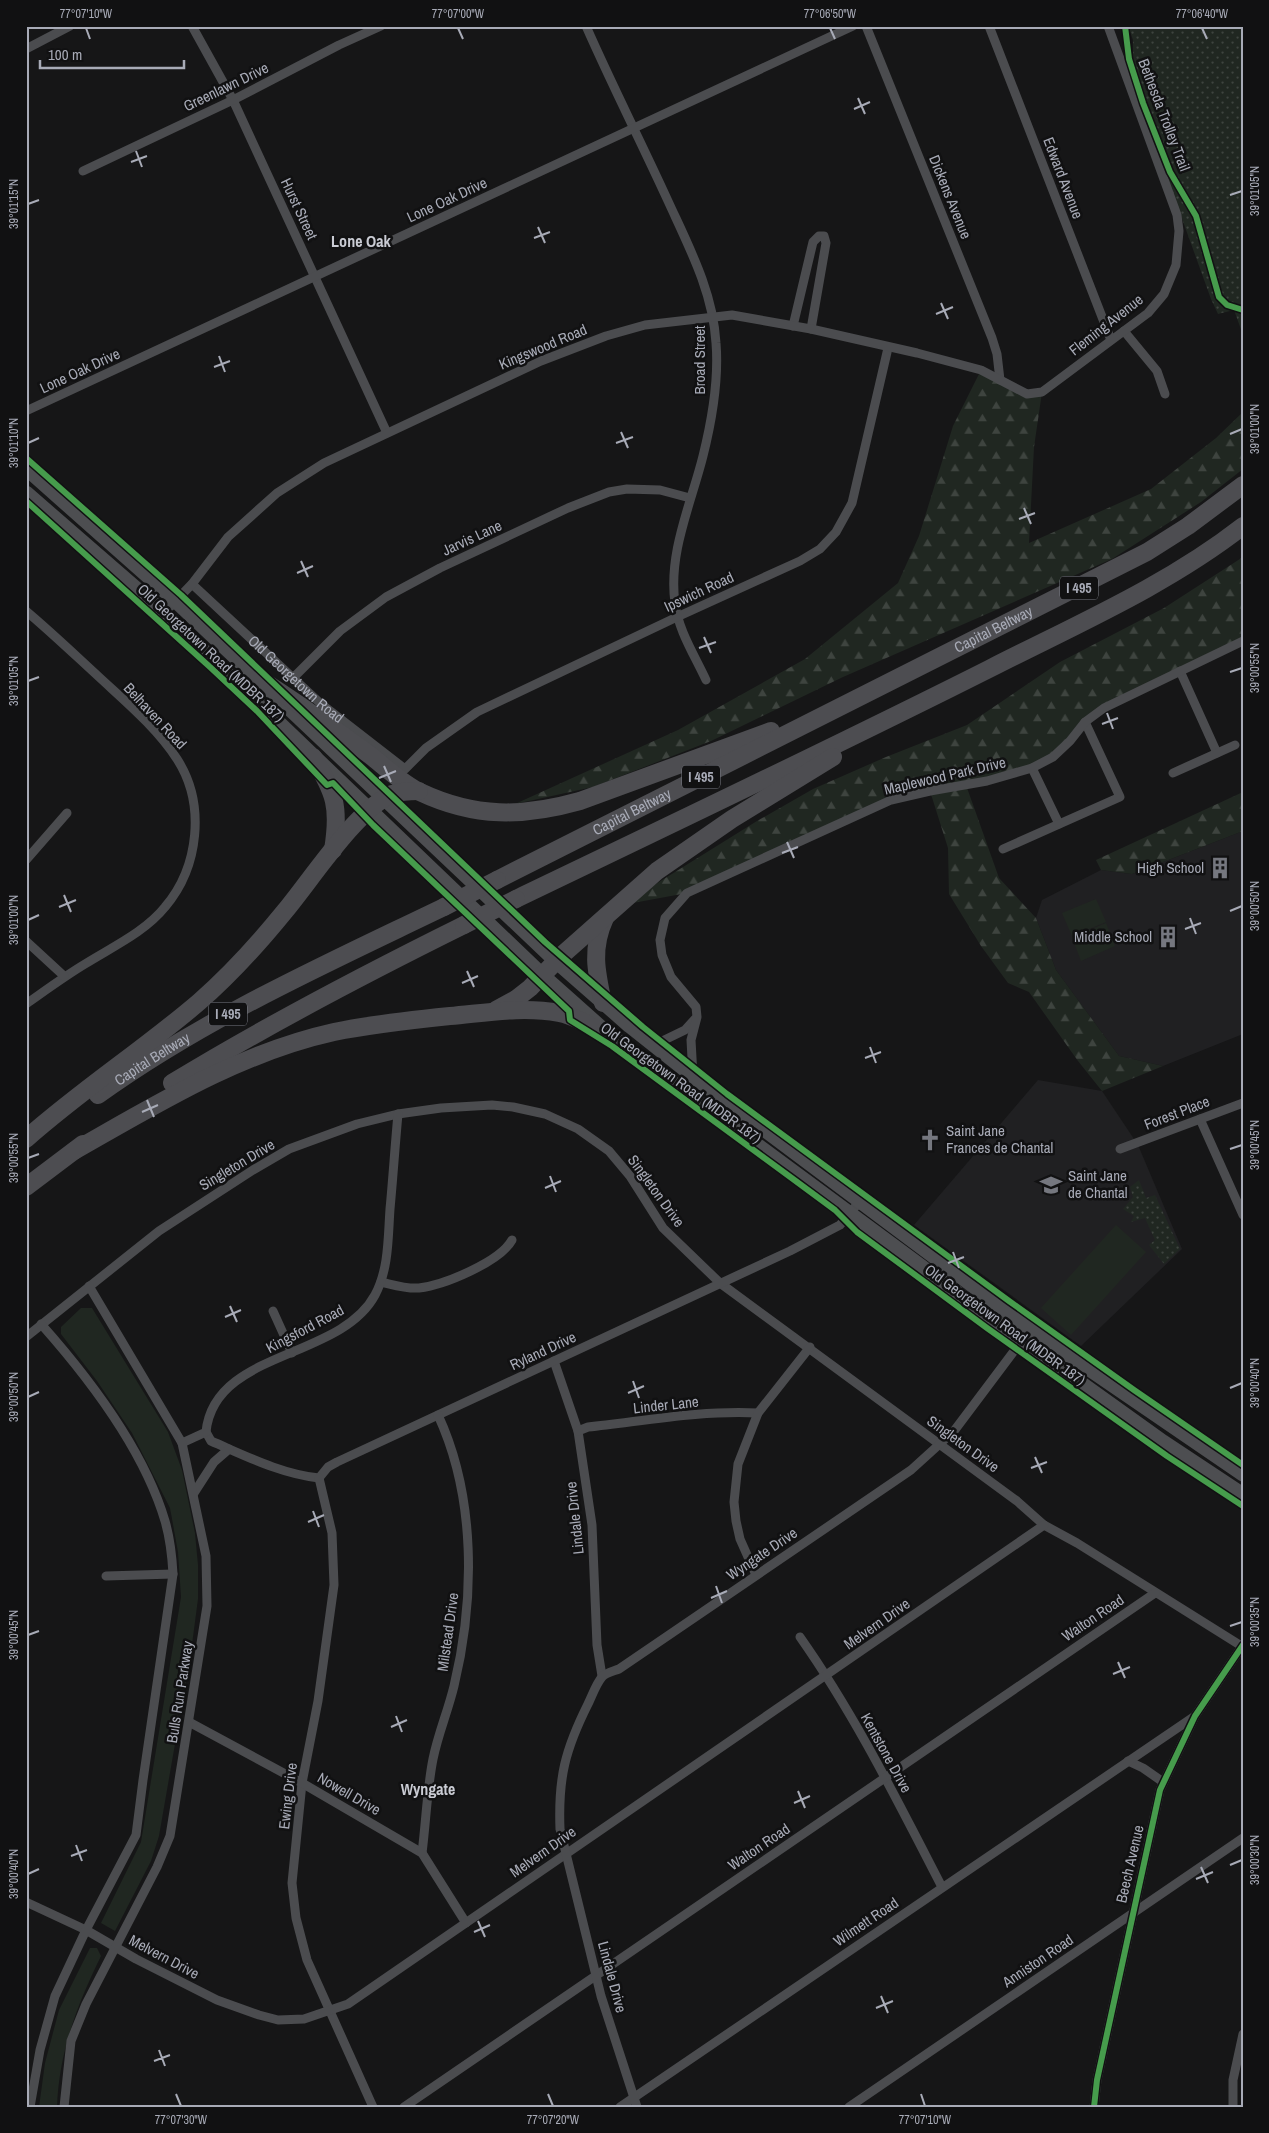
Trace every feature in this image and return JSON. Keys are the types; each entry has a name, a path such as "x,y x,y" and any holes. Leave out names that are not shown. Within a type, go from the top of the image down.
{"highway":[{"name":"Capital Beltway","path":"26,1146 108,1087 210,1023 272,990 498,880 1148,552 1195,522 1243,485"},
{"name":"Capital Beltway","path":"26,1188 74,1151 167,1086 226,1050 340,986 920,703 1120,603 1164,578 1243,526"},
{"path":"258,678 305,709 418,791 472,810 521,814 552,809 580,801 722,750 905,675"},
{"path":"493,1012 516,999 608,913 657,872 732,819 920,703"},
{"path":"313,757 330,784 334,797 337,820 333,850"},
{"path":"26,1139 72,1101 174,1023 212,989 275,923 333,850 369,810 384,799 401,792 418,791"},
{"path":"603,1002 595,961 598,933 608,913"},
{"path":"74,1151 185,1088 246,1060 332,1032 376,1024 534,1009 558,1013 586,1024 616,1041"}],"main road":[{"name":"Old Georgetown Road","path":"26,468 176,601 556,961 654,1045 1031,1329 1243,1474"},
{"path":"26,493 164,613 542,975 616,1041 1022,1341 1163,1442 1243,1495"}],"street":[{"path":"26,49 70,26"},
{"name":"Hurst Street","path":"192,26 233,100 387,433"},
{"name":"Greenlawn Drive","path":"83,171 233,100 339,45 381,26"},
{"name":"Broad Street","path":"586,26 700,271 713,316 717,345 715,394 703,456 690,498 676,557 674,577 677,617 706,680"},
{"name":"Lone Oak Drive","path":"26,411 853,26"},
{"name":"Dickens Avenue","path":"866,26 992,338 997,354 1000,380"},
{"name":"Edward Avenue","path":"989,26 1111,340"},
{"name":"Fleming Avenue","path":"1000,380 1027,394 1042,392 1148,313 1164,294 1176,265 1179,231 1177,215 1108,26"},
{"path":"793,326 813,242 819,236 824,236 826,243 811,329"},
{"name":"Kingswood Road","path":"164,613 192,584 228,537 277,493 324,463 541,361 606,336 645,325 732,315 811,329 888,348 918,353 981,370 1000,380"},
{"path":"1124,331 1157,371 1165,394"},
{"name":"Ipswich Road","path":"405,768 426,748 477,712 800,561 820,549 836,532 852,504 888,348"},
{"name":"Jarvis Lane","path":"294,677 340,631 386,597 440,568 568,508 608,492 627,489 660,490 690,498"},
{"name":"Old Georgetown Road","path":"192,584 294,677 320,704 405,768"},
{"name":"Belhaven Road","path":"26,610 126,701 167,744 178,760 189,785 195,809 194,845 190,861 178,887 165,908 143,928 64,976 26,1004"},
{"name":"Maplewood Park Drive","path":"697,1016 696,1007 671,977 662,955 660,940 665,918 687,893 890,800 987,781 1032,768 1053,756 1085,722 1104,708 1243,641"},
{"path":"1180,671 1217,753"},
{"path":"1003,849 1120,798 1085,722"},
{"path":"1173,773 1235,745"},
{"path":"1032,768 1059,824"},
{"path":"26,860 67,813"},
{"path":"26,941 64,976"},
{"path":"654,1045 685,1030 697,1016"},
{"path":"693,1076 691,1040 697,1016"},
{"name":"Forest Place","path":"1120,1149 1243,1103"},
{"name":"Singleton Drive","path":"26,1337 159,1231 260,1166 290,1149 357,1124 398,1114 441,1108 499,1106 545,1114 578,1129 609,1151 630,1176 663,1228 720,1283 810,1347 1017,1501 1044,1525 1077,1543 1242,1646"},
{"name":"Kingsford Road","path":"206,1432 210,1412 228,1386 248,1373 347,1325 366,1308 375,1295 381,1282 386,1256 398,1114"},
{"path":"1200,1119 1243,1215"},
{"name":"Ryland Drive","path":"319,1478 328,1467 337,1462 790,1251 840,1225 860,1201"},
{"path":"381,1282 404,1288 420,1288 438,1283 466,1273 498,1256 508,1249 512,1240"},
{"name":"Bulls Run Parkway","path":"64,2107 72,2041 86,2004 157,1867 170,1836 207,1606 206,1556 182,1443 89,1286"},
{"path":"273,1311 292,1353"},
{"name":"Bulls Run Parkway","path":"30,2107 40,2050 55,1996 86,1930 136,1835 142,1780 174,1574 171,1546 165,1520 139,1460 108,1408 81,1371 41,1324"},
{"name":"Wyngate Drive","path":"602,1676 619,1669 911,1470 954,1431 1031,1329"},
{"path":"756,1575 740,1539 734,1502 738,1464 758,1414 810,1347"},
{"name":"Lindale Drive","path":"554,1361 578,1431 592,1525 597,1646 602,1676"},
{"name":"Linder Lane","path":"578,1431 588,1427 702,1414 737,1412 758,1414"},
{"name":"Milstead Drive","path":"422,1853 433,1760 454,1685 463,1635 469,1578 466,1528 460,1485 446,1432 438,1415"},
{"path":"182,1443 206,1432 211,1441 229,1449 281,1470 301,1476 319,1478"},
{"path":"194,1493 214,1462 229,1449"},
{"name":"Ewing Drive","path":"319,1478 332,1532 334,1585 318,1701 302,1783 292,1882 296,1918 307,1960 373,2107"},
{"name":"Melvern Drive","path":"26,1902 86,1930 116,1948 217,2000 259,2015 278,2020 304,2020 348,2004 566,1852 1044,1525"},
{"path":"106,1576 174,1574"},
{"name":"Walton Road","path":"404,2107 1155,1593"},
{"name":"Kentstone Drive","path":"800,1637 827,1675 885,1778 942,1887"},
{"name":"Beech Avenue","path":"1094,2106 1097,2080 1160,1790 1195,1716 1242,1646"},
{"path":"566,1852 560,1829 559,1802 562,1774 571,1741 602,1676"},
{"name":"Wilmett Road","path":"620,2107 1195,1716"},
{"name":"Nowell Drive","path":"189,1722 302,1783 422,1853 466,1923"},
{"path":"1128,1761 1163,1782"},
{"name":"Anniston Road","path":"849,2107 1243,1838"},
{"name":"Lindale Drive","path":"566,1852 601,1996 637,2107"},
{"path":"1233,2107 1233,2080 1243,2034"}],"shaded area":[{"path":"1243,831 1243,1034 1163,1066 1119,1056 1056,970 1036,918 1042,900 1101,870 1132,874"},
{"name":"Saint Jane de Chantal","path":"1038,1080 1102,1091 1138,1145 1182,1249 1081,1346 914,1225"}],"green space":[{"path":"1128,26 1243,26 1243,335 1234,310 1218,314 1211,299 1163,166 1169,164 1133,65 1133,40"},
{"path":"981,370 1027,394 1042,392 1034,447 1029,543 1151,489 1216,438 1243,412 1243,469 1201,502 1112,559 843,677 711,741 593,787 515,804 678,730 805,659 898,583 919,536 953,426"},
{"path":"1243,557 1243,641 1104,708 1070,741 1032,768 966,785 999,878 1036,918 1056,970 1119,1056 1163,1066 1102,1091 1078,1061 1029,992 1008,983 981,946 949,894 948,848 930,791 891,800 687,893 622,905 757,821 813,789 886,757 967,725 1060,662 1164,608"},
{"path":"1243,792 1243,831 1132,874 1101,870 1096,860"},
{"path":"1096,899 1106,922 1072,936 1062,913"},
{"path":"1106,923 1115,946 1081,961 1072,937"},
{"path":"1139,1180 1146,1198 1155,1195 1180,1249 1164,1264 1149,1245 1155,1240 1145,1218 1131,1222 1134,1216 1123,1209 1133,1197 1130,1187"},
{"path":"1116,1225 1146,1252 1071,1335 1041,1308"},
{"path":"81,1308 92,1308 168,1432 182,1470 195,1533 198,1565 198,1599 191,1652 159,1836 151,1861 115,1931 101,1923 141,1842 181,1597 178,1552 170,1508 132,1433 97,1381 61,1334 61,1327"},
{"path":"90,1948 97,1948 101,1956 84,1993 65,2048 58,2087 57,2107 39,2107 45,2063 59,2010"}],"cycle path":[{"name":"Bethesda Trolley Trail","path":"1125,26 1129,59 1143,103 1170,172 1196,216 1219,297 1227,305 1243,310"},
{"name":"Old Georgetown Road (MDBR 187)","path":"26,458 181,595 545,942 643,1027 727,1094 1009,1301 1243,1465"},
{"name":"Old Georgetown Road (MDBR 187)","path":"26,501 257,711 327,785 333,783 373,825 569,1011 570,1020 612,1046 835,1210 857,1232 987,1328 1167,1456 1243,1506"},
{"path":"1094,2107 1097,2080 1160,1790 1195,1716 1243,1645"}],"place":[{"name":"High School","path":"1220,868"},
{"name":"Middle School","path":"1168,937"},
{"name":"Saint Jane Frances de Chantal","path":"930,1140"},
{"name":"Saint Jane de Chantal","path":"1051,1185"}],"district":[{"name":"Lone Oak","path":"361,241"},
{"name":"Wyngate","path":"428,1789"}]}
